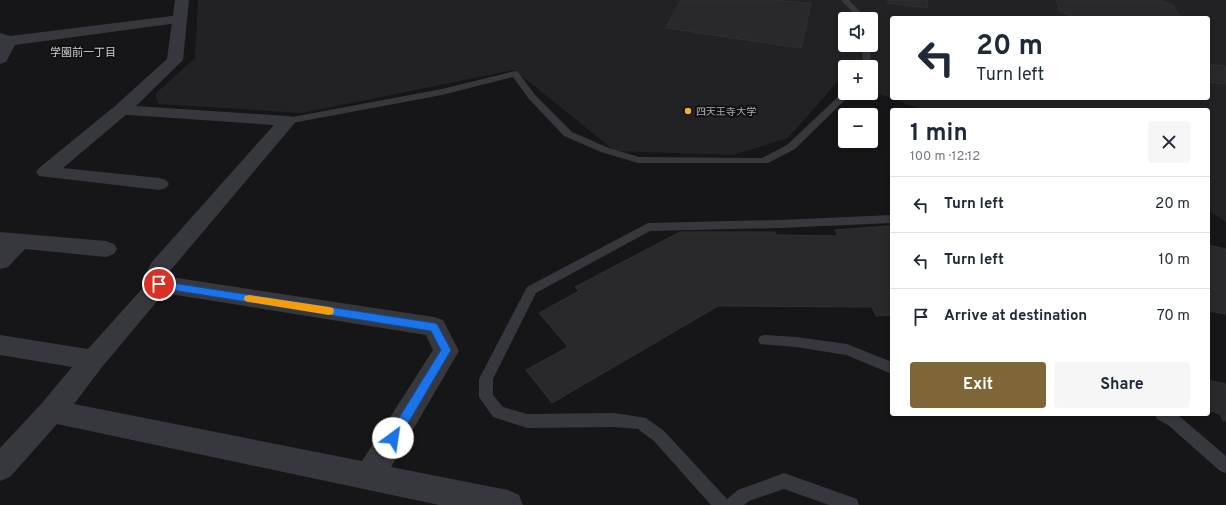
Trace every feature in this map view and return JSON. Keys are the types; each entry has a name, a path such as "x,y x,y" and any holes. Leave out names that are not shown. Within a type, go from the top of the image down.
{"street":[{"path":"160,184 46,172 121,110 175,60 182,0"},
{"path":"0,59 4,40 180,19"},
{"path":"121,110 287,121"},
{"path":"0,468 52,411 93,360 159,284 160,269 287,121"},
{"path":"0,261 10,240 106,249"},
{"path":"159,284 434,327 446,350 370,475"},
{"path":"0,345 93,360"},
{"path":"52,411 370,475 508,505"}],"lane":[{"path":"849,2 857,12"},
{"path":"287,121 442,92 515,74 532,97 568,134 605,150 638,160 764,161 791,147 840,100"},
{"path":"722,505 660,436 641,422 614,420 527,421 498,412 486,397 486,379 531,290 648,227 779,224 890,219"},
{"path":"765,340 796,342 847,350 890,367"},
{"path":"1166,416 1174,420 1226,466"},
{"path":"732,505 744,494 784,481 851,505"}],"shaded area":[{"name":"四天王寺大学","path":"198,0 1226,0 1226,222 1210,211 1210,108 918,108 896,100 1210,100 1210,16 890,16 890,98 878,94 878,60 838,60 838,81 788,138 733,155 615,151 514,70 302,113 159,104 155,94 195,58"}],"building":[{"path":"681,0 778,0 811,4 801,48 666,28"},
{"path":"888,0 927,0 928,8 888,3"},
{"path":"1056,0 1159,0 1173,5 1179,16 1071,16 1060,11"},
{"path":"1210,64 1226,66 1226,84 1210,82"},
{"path":"890,227 890,315 876,316 872,307 718,306 552,403 526,370 568,347 539,313 579,291 575,287 680,232 775,232 776,235 838,236 835,230"},
{"path":"1210,245 1226,249 1226,314 1210,311"},
{"path":"1210,380 1226,384 1226,421 1223,421 1220,414 1210,411"}],"slow traffic":[{"path":"249,298 329,311"}],"place":[{"name":"四天王寺大学","path":"688,111"}],"district":[{"name":"学園前一丁目","path":"83,52"}],"route":[{"path":"159,284 434,327 446,350 393,438"}]}
